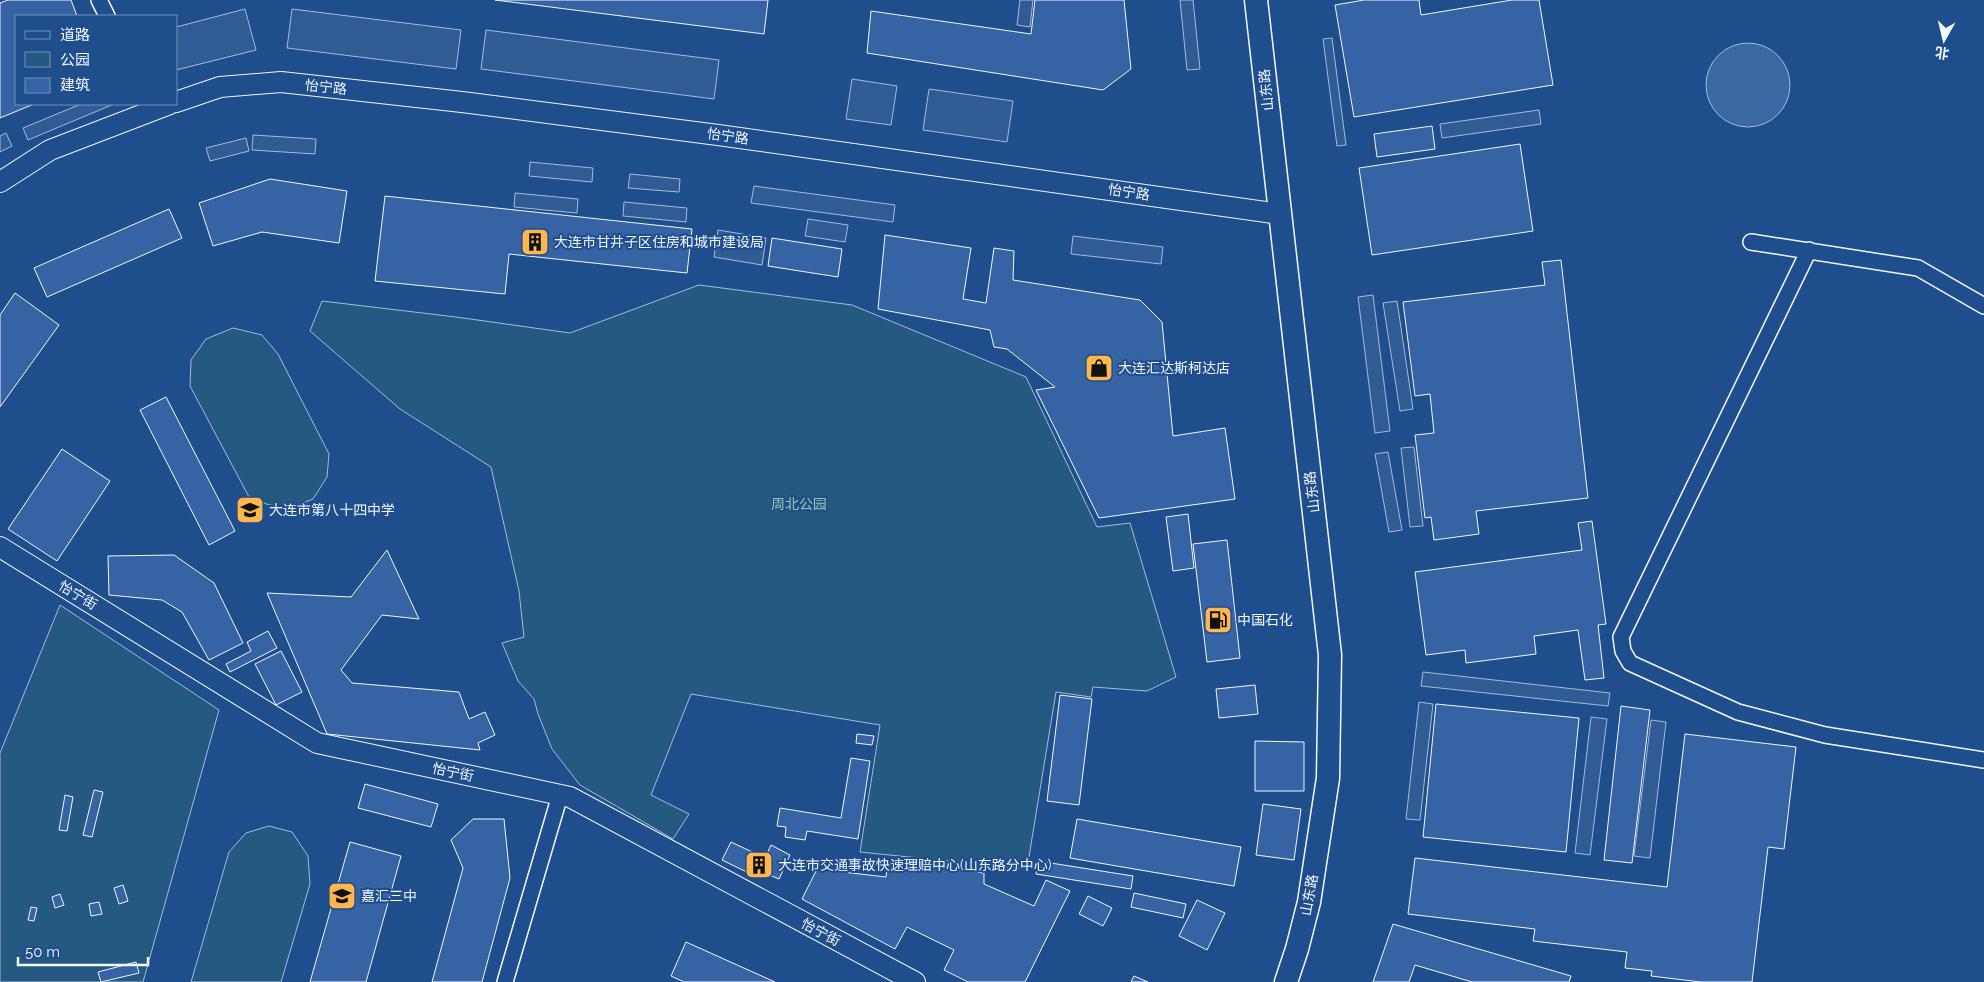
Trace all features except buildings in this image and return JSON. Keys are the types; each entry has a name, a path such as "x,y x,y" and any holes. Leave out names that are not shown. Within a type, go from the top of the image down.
{"main road":[{"name":"山东路","path":"1256,0 1330,655 1328,778 1309,902 1286,982"}],"street":[{"path":"99,0 106,15"},
{"name":"怡宁路","path":"178,101 220,87 281,82 462,102 698,132 1280,214"},
{"path":"0,182 50,150 157,106"},
{"path":"1751,242 1918,268 1984,306"},
{"path":"1809,250 1621,637 1622,651 1630,663 1738,712 1825,735 1984,760"},
{"name":"怡宁街","path":"0,547 317,743 570,797 915,982"},
{"path":"505,982 560,795"}],"green space":[{"name":"周北公园","path":"699,285 852,305 1026,377 1097,527 1130,523 1176,677 1147,691 1093,687 1091,697 1056,692 1027,869 860,852 880,725 691,694 651,795 689,814 673,839 580,785 552,749 534,699 518,681 502,643 524,637 519,591 491,467 400,409 310,331 322,301 570,333"},
{"path":"233,328 262,335 278,354 329,454 327,477 313,499 293,507 269,505 249,497 190,386 191,360 206,339"},
{"path":"60,605 219,710 143,982 0,982 0,753"},
{"path":"269,826 292,832 308,856 310,884 281,982 191,982 229,852 246,833"}],"shaded area":[{"path":"1020,0 1033,0 1030,27 1017,25"},
{"path":"1180,0 1193,0 1200,69 1187,70"},
{"path":"245,9 256,50 178,70 178,26"},
{"path":"292,9 461,30 456,69 287,48"},
{"path":"486,30 719,60 714,99 481,69"},
{"path":"1332,38 1346,145 1337,146 1323,39"},
{"path":"1748,43 1764,46 1783,62 1787,69 1790,85 1787,101 1771,120 1764,124 1748,127 1732,124 1713,108 1709,101 1706,85 1709,69 1725,50 1732,46"},
{"path":"852,79 897,86 891,125 846,119"},
{"path":"929,89 1013,101 1007,142 923,130"},
{"path":"79,105 112,105 28,140 23,128"},
{"path":"1539,110 1541,124 1442,138 1440,124"},
{"path":"6,133 12,146 0,152 0,136"},
{"path":"253,135 316,139 315,154 252,150"},
{"path":"246,138 249,151 210,161 206,148"},
{"path":"530,162 593,168 592,182 529,176"},
{"path":"630,174 680,179 679,192 628,188"},
{"path":"754,186 895,205 893,222 751,203"},
{"path":"515,193 578,199 577,213 514,207"},
{"path":"624,202 687,208 686,222 623,216"},
{"path":"808,219 848,225 845,242 805,236"},
{"path":"718,230 766,238 762,265 714,257"},
{"path":"1073,236 1163,247 1161,264 1071,254"},
{"path":"1373,295 1390,431 1375,433 1358,297"},
{"path":"1397,301 1413,409 1400,411 1383,303"},
{"path":"1414,447 1423,526 1410,527 1401,448"},
{"path":"1388,452 1402,530 1389,532 1375,454"},
{"path":"1423,672 1610,693 1608,706 1421,686"},
{"path":"1419,702 1433,704 1420,820 1406,819"},
{"path":"1591,717 1607,719 1590,855 1575,853"},
{"path":"1651,720 1666,722 1650,858 1634,856"}],"place":[{"name":"大连市甘井子区住房和城市建设局","path":"535,242"},
{"name":"大连汇达斯柯达店","path":"1099,368"},
{"name":"大连市第八十四中学","path":"250,510"},
{"name":"中国石化","path":"1218,620"},
{"name":"大连市交通事故快速理赔中心(山东路分中心)","path":"759,865"},
{"name":"嘉汇三中","path":"342,896"}]}
